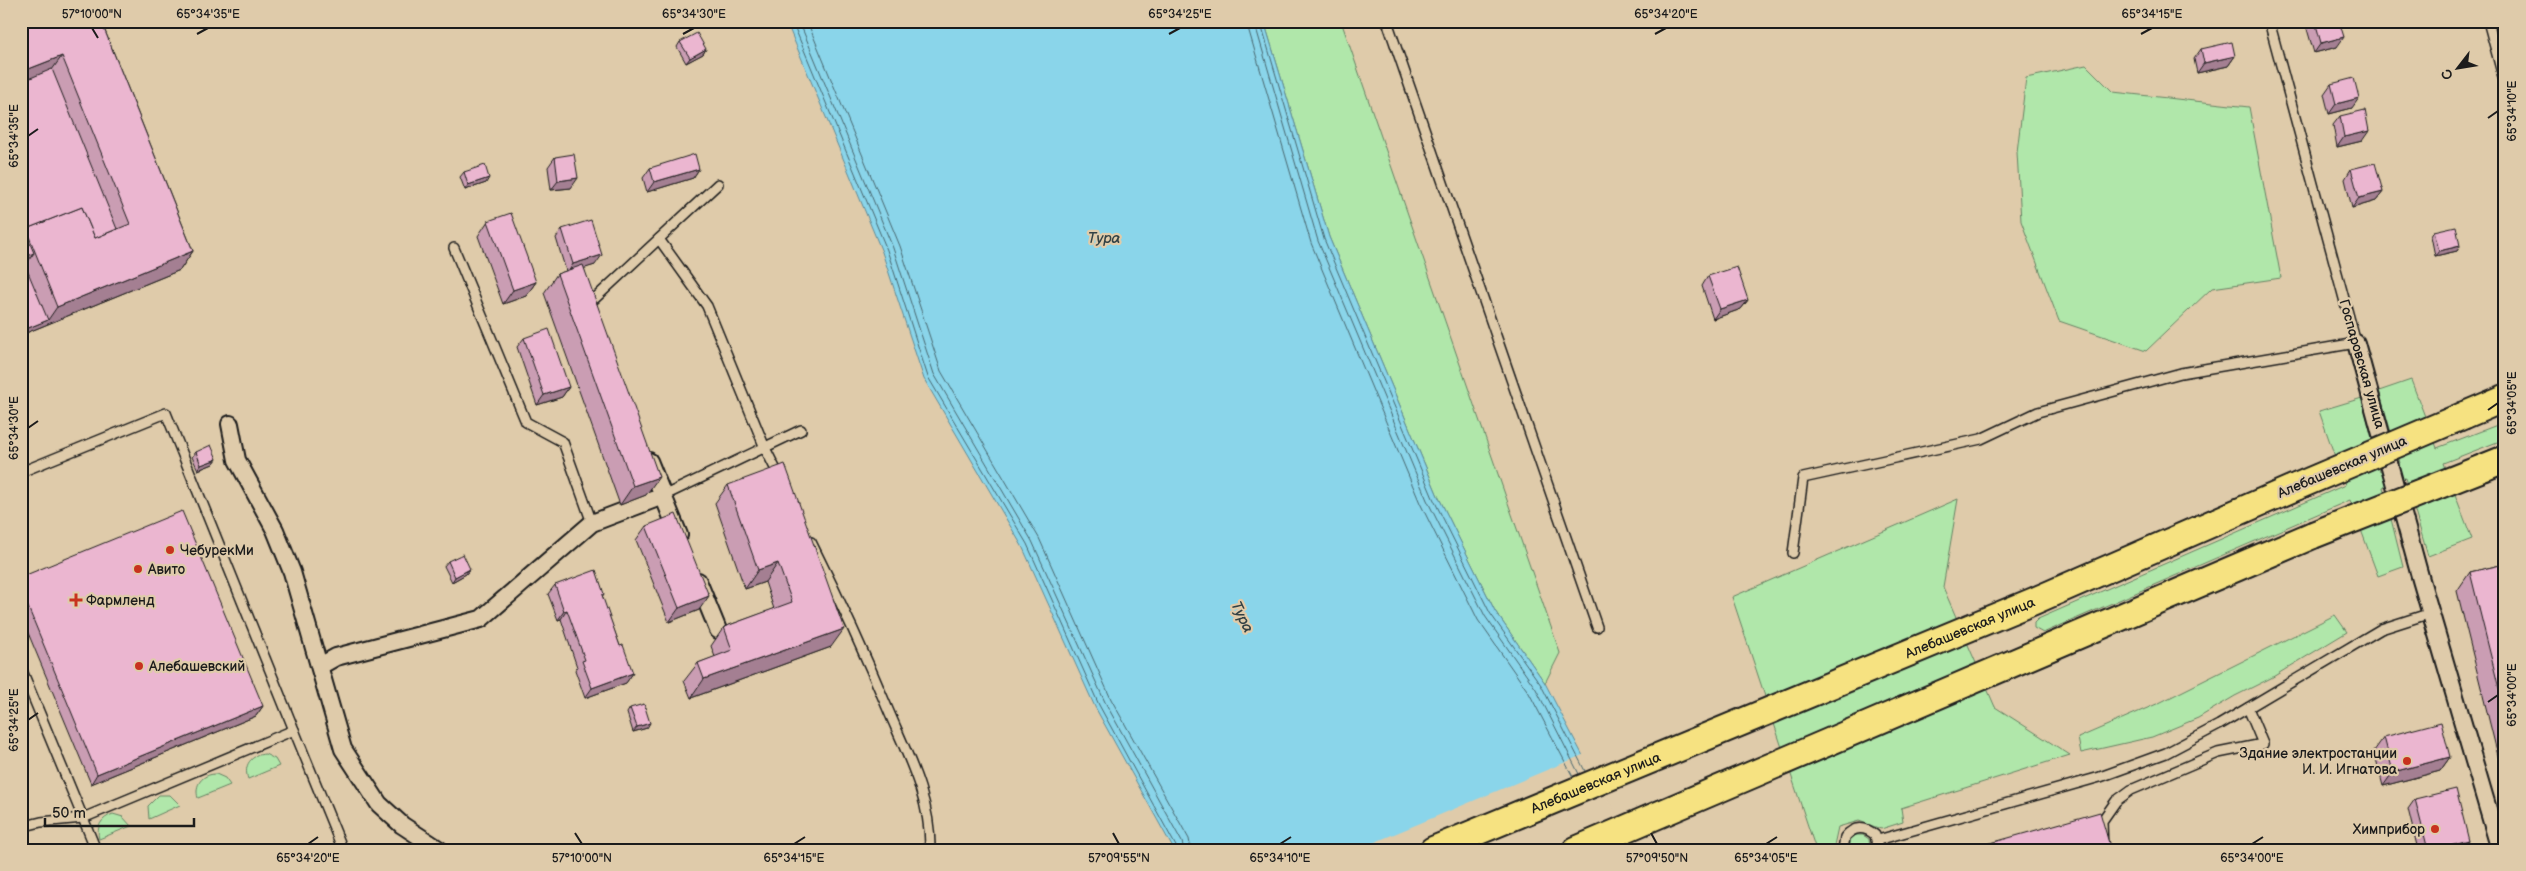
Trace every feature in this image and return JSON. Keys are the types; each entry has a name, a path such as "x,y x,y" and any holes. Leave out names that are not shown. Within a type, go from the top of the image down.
{"main road":[{"name":"Алебашевская улица","path":"1432,850 2034,601 2505,398"},
{"path":"1576,850 2313,535 2495,463"}],"street":[{"path":"590,303 597,322"},
{"name":"Госпаровская улица","path":"2356,344 2500,850"},
{"path":"230,424 237,460 275,530 292,572 343,749 379,804 402,825 440,850"},
{"path":"646,450 685,550"},
{"path":"320,666 336,657 481,619 592,523 663,496"},
{"path":"692,568 718,630"}],"lane":[{"path":"1387,21 1597,628"},
{"name":"Госпаровская улица","path":"2269,21 2356,344"},
{"path":"2488,21 2505,84"},
{"path":"2493,43 2505,50"},
{"path":"590,303 718,184"},
{"path":"659,239 707,306 765,448 782,483"},
{"path":"454,248 526,422 564,442 592,523"},
{"path":"1793,553 1803,478 1981,439 2038,412 2181,373 2356,344"},
{"path":"21,472 166,413 343,850"},
{"path":"663,496 802,430"},
{"path":"809,536 848,616 918,780 930,830 930,850"},
{"path":"1843,850 1845,837 1854,829 1871,831 1878,845 2100,777 2166,753 2248,708 2381,629 2431,613"},
{"path":"21,668 96,850"},
{"path":"2103,850 2102,822 2116,801 2131,790 2218,753 2262,744 2248,708"},
{"path":"21,827 41,822 82,818 294,730"}],"green space":[{"path":"1264,21 1341,21 1560,653 1545,683 1495,611 1438,496 1329,237"},
{"path":"2086,65 2113,92 2249,107 2281,278 2212,288 2146,351 2059,321 2021,221 2017,152 2026,78"},
{"path":"2411,380 2437,448 2505,422 2505,439 2443,463 2472,539 2428,556 2405,478 2383,487 2403,567 2378,576 2350,500 2043,633 2034,628 2034,623 2038,619 2345,485 2319,411 2362,398 2380,471 2400,463 2379,391"},
{"path":"1958,499 1943,587 1995,707 2070,755 1901,808 1903,822 1881,829 1859,821 1838,827 1833,850 1816,850 1732,597"},
{"path":"2335,615 2347,632 2271,678 2235,696 2198,718 2152,737 2081,753 2078,738 2159,703"},
{"path":"265,754 275,759 279,766 248,779 247,765 249,762 256,756"},
{"path":"211,774 225,778 230,785 198,798 197,789 200,781"},
{"path":"159,795 170,795 180,805 149,819 148,806"},
{"path":"113,814 123,817 131,826 99,839 98,831 100,824 105,818"},
{"path":"1856,835 1863,835 1869,839 1870,850 1850,850 1850,840"}],"water":[{"name":"Тура","path":"786,21 1264,21 1329,237 1438,496 1495,611 1545,683 1632,850 1174,850 1095,707 1022,546 924,379 882,252"}],"pier":[{"path":"1585,754 1634,850 1356,850"}],"building":[{"path":"21,21 101,21 193,251 57,307 26,229 82,207 95,238 130,224 62,56 21,72"},
{"path":"2315,21 2339,21 2344,37 2321,43"},
{"path":"697,33 706,49 690,58 680,42"},
{"path":"2232,42 2235,56 2204,63 2201,49"},
{"path":"52,69 117,229 95,238 82,207 25,231 21,222 21,82"},
{"path":"2354,78 2359,98 2336,104 2331,84"},
{"path":"2365,110 2369,131 2344,137 2340,116"},
{"path":"574,154 578,178 558,181 555,157"},
{"path":"695,154 699,169 654,182 650,168"},
{"path":"2375,163 2383,192 2359,198 2351,169"},
{"path":"485,165 489,178 468,185 464,172"},
{"path":"511,213 536,282 513,290 488,221"},
{"path":"591,220 602,255 573,264 562,229"},
{"path":"21,222 34,253 21,258"},
{"path":"2456,226 2460,246 2439,251 2434,231"},
{"path":"25,265 48,320 21,331 21,271"},
{"path":"583,265 659,477 633,486 557,274"},
{"path":"1737,267 1748,300 1720,309 1708,276"},
{"path":"549,329 569,387 544,395 524,338"},
{"path":"211,445 217,459 201,465 196,452"},
{"path":"785,464 844,629 704,679 698,663 732,650 724,627 792,602 778,563 758,570 728,485"},
{"name":"Алебашевский","path":"182,511 263,706 97,774 21,590 21,577"},
{"path":"676,514 709,596 679,608 646,526"},
{"path":"463,554 470,569 455,577 448,561"},
{"path":"2505,564 2505,713 2470,572"},
{"path":"596,570 604,594 602,595 620,646 623,645 633,673 592,688 582,661 585,660 567,610 564,611 555,585"},
{"path":"644,704 650,723 637,727 630,708"},
{"path":"2441,722 2450,757 2393,772 2384,737"},
{"name":"Химприбор","path":"2456,789 2469,841 2428,850 2415,799"},
{"path":"2100,812 2111,850 1966,850"}],"place":[{"name":"ЧебурекМи","path":"170,550"},
{"name":"Авито","path":"138,569"},
{"name":"Фармленд","path":"76,600"},
{"name":"Алебашевский","path":"139,666"},
{"name":"Здание электростанции И. И. Игнатова","path":"2407,761"},
{"name":"Химприбор","path":"2435,829"}]}
